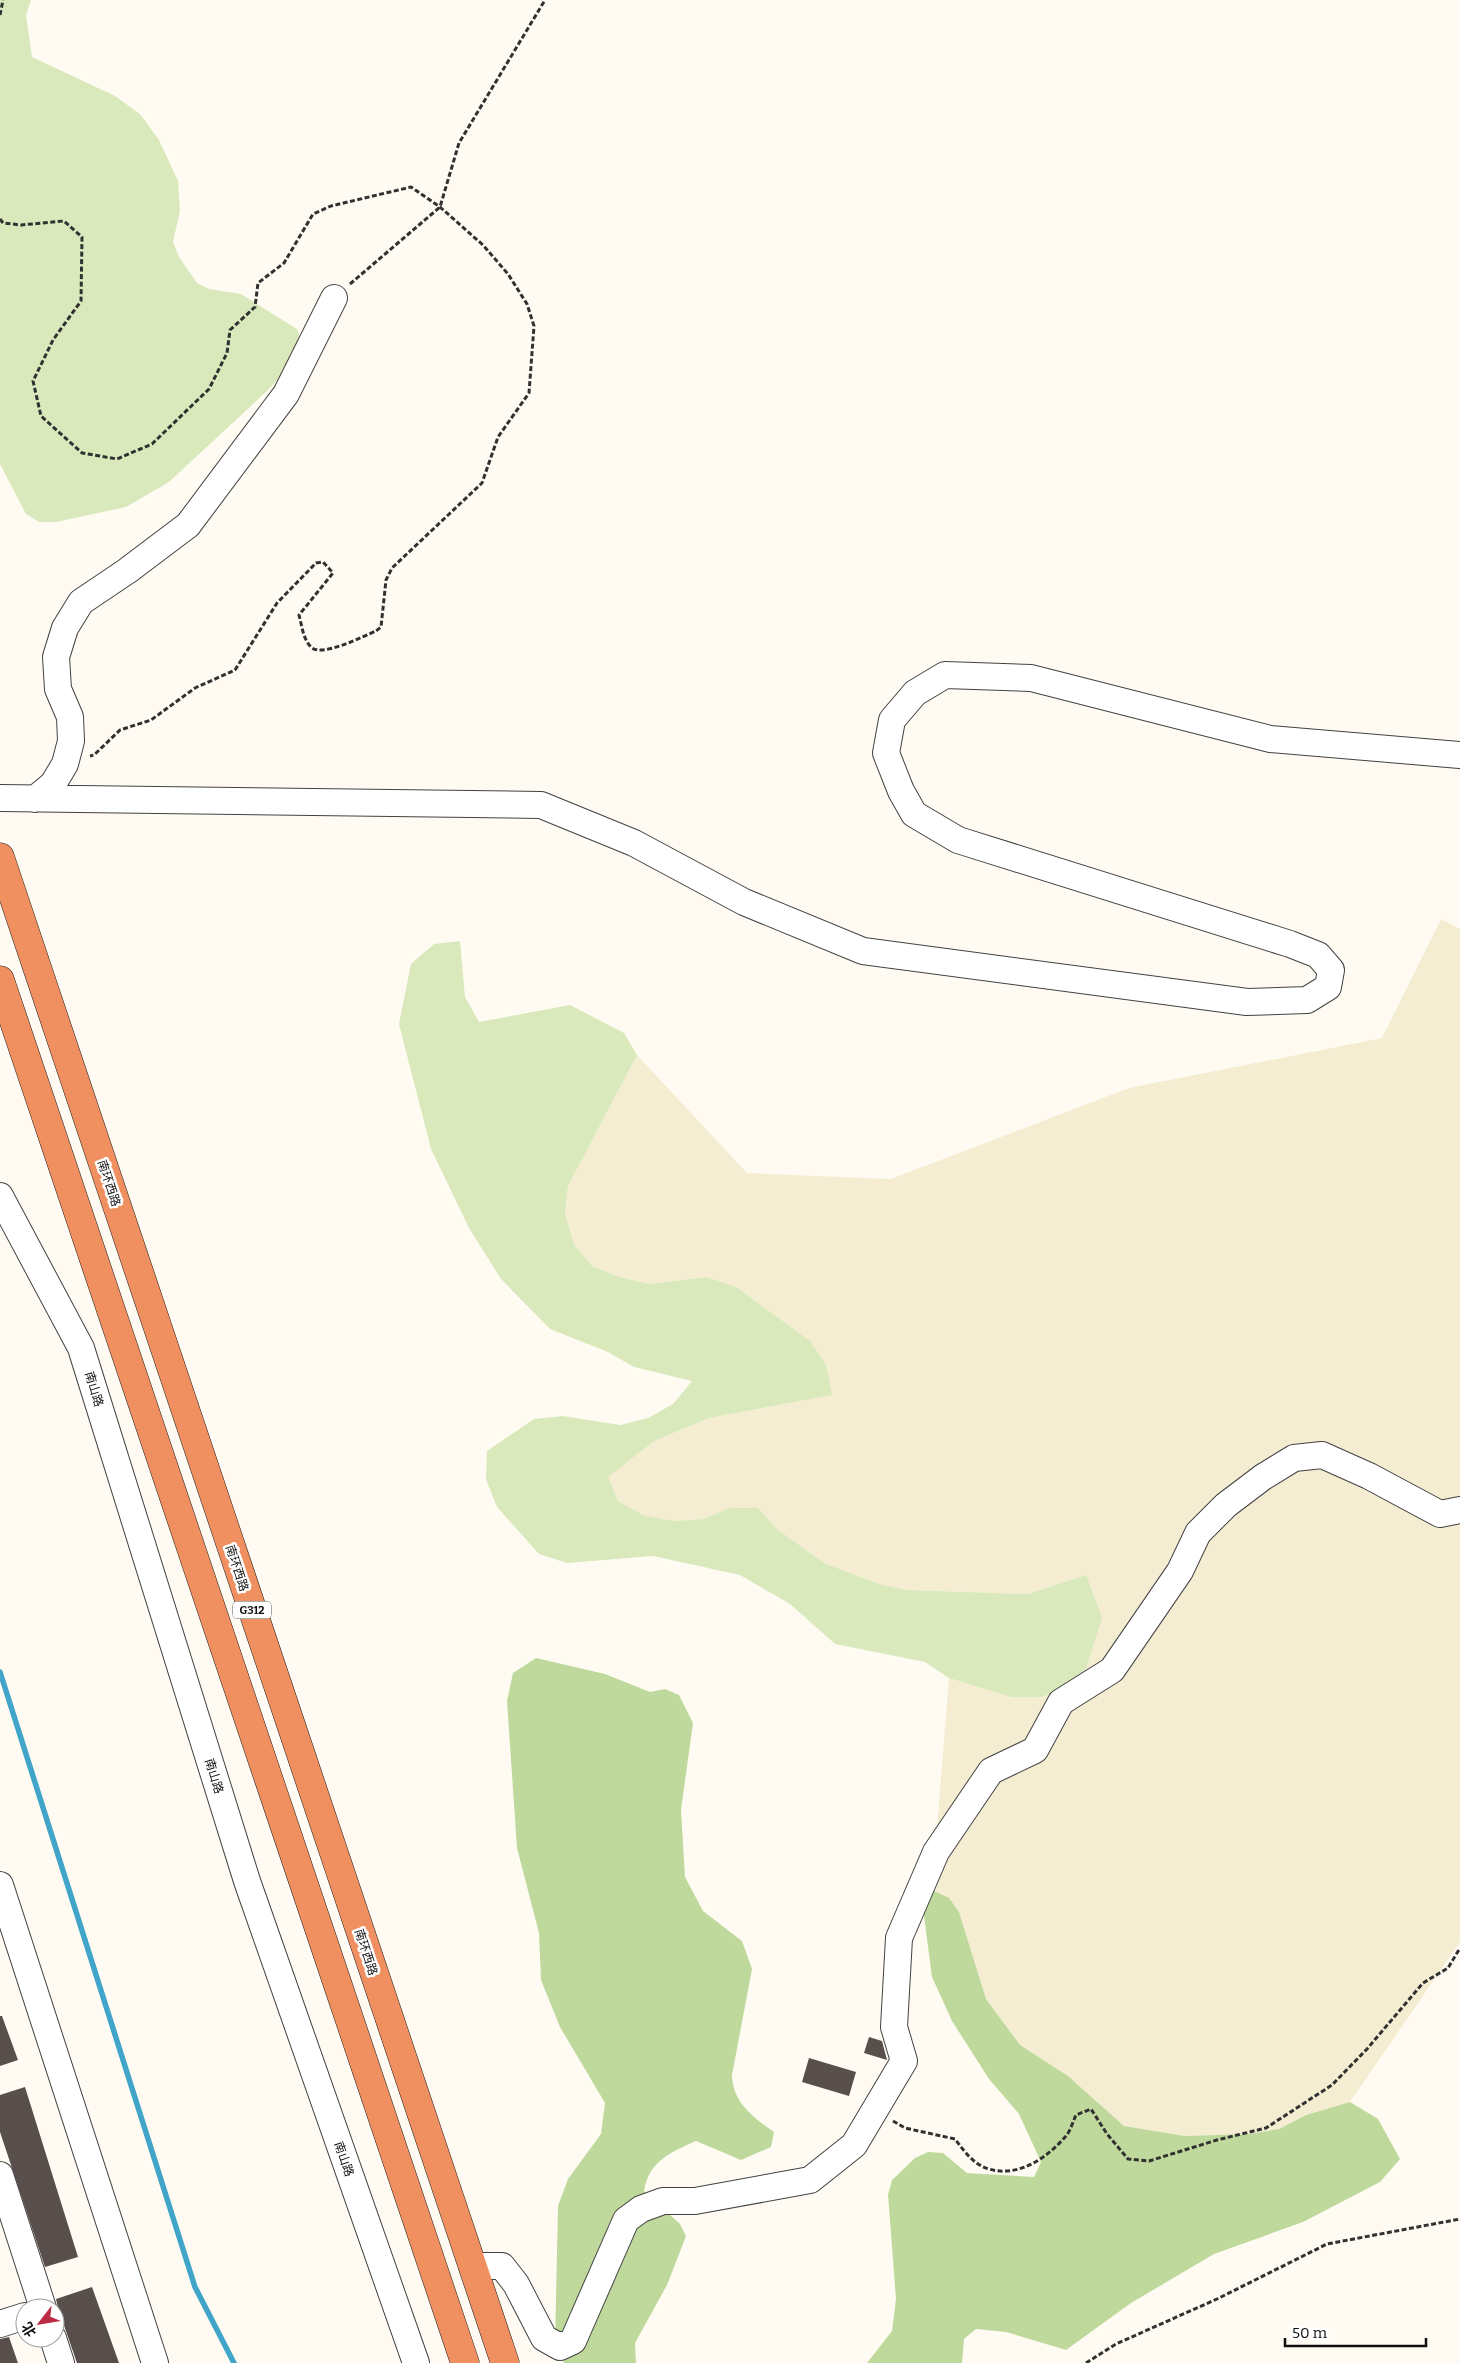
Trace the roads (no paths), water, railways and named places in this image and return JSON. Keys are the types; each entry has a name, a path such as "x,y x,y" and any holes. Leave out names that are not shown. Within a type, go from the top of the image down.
{"highway":[{"name":"南环西路","path":"0,857 505,2363"},
{"name":"G312","path":"0,980 466,2363"}],"street":[{"path":"35,799 53,784 65,764 71,741 70,717 58,688 56,658 64,628 81,602 127,571 188,525 286,394 334,298"},
{"path":"0,798 541,805 634,843 744,902 863,951 1247,1002 1307,1000 1328,987 1331,970 1318,955 1290,944 958,840 914,814 901,791 886,753 892,720 915,694 946,675 1031,678 1270,739 1460,755"},
{"name":"南山路","path":"0,1196 81,1348 247,1882 416,2363"},
{"path":"472,2266 502,2266 516,2284 544,2338 560,2347 573,2341 626,2220 641,2209 663,2201 695,2201 810,2180 854,2146 904,2061 894,2027 899,1938 936,1852 991,1771 1034,1750 1062,1702 1112,1670 1180,1571 1198,1533 1226,1505 1263,1477 1294,1458 1322,1455 1369,1476 1440,1514 1460,1510"},
{"path":"0,1885 155,2363"},
{"path":"0,2175 40,2298"},
{"path":"0,2324 15,2319"},
{"path":"56,2348 61,2363"}],"waterway":[{"path":"0,1672 195,2287 234,2363"}]}
